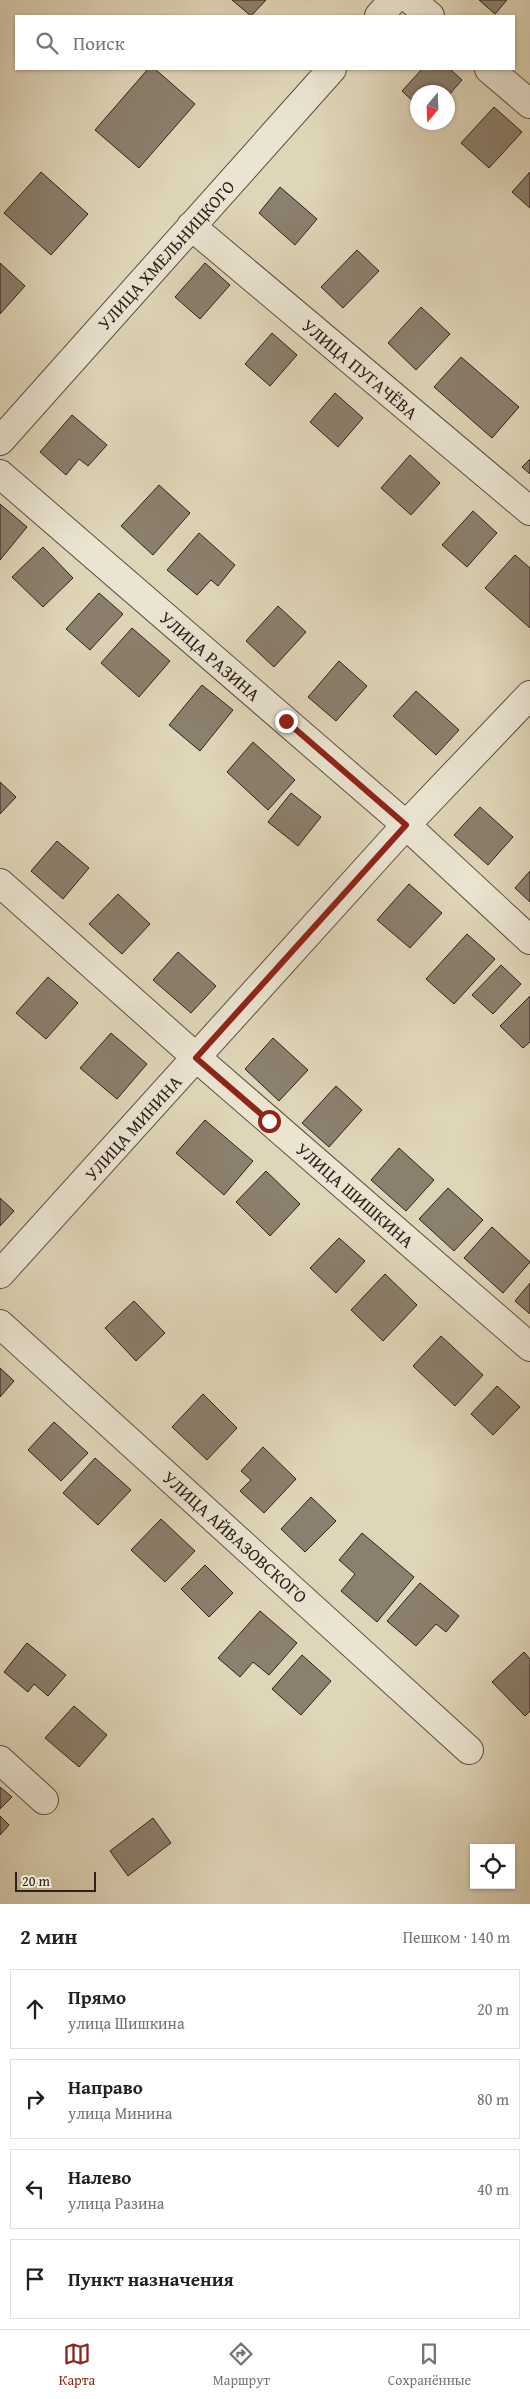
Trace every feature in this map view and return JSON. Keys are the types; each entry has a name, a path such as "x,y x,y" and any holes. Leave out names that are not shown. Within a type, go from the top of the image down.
{"street":[{"path":"380,15 393,0"},
{"path":"411,0 429,15"},
{"name":"УЛИЦА ХМЕЛЬНИЦКОГО","path":"0,441 331,70"},
{"path":"490,70 530,104"},
{"name":"УЛИЦА ПУГАЧЁВА","path":"191,226 530,512"},
{"name":"УЛИЦА РАЗИНА","path":"0,474 406,825 530,940"},
{"name":"УЛИЦА МИНИНА","path":"0,1274 406,825 530,695"},
{"name":"УЛИЦА ШИШКИНА","path":"0,883 196,1058 530,1348"},
{"name":"УЛИЦА АЙВАЗОВСКОГО","path":"0,1324 469,1750"},
{"path":"0,1760 44,1800"}],"building":[{"path":"232,0 266,0 250,15"},
{"path":"479,0 507,0 495,14"},
{"path":"147,70 156,70 195,104 139,168 95,130"},
{"path":"421,70 451,70 462,80 455,88 455,85 410,85 410,98 402,91"},
{"path":"494,107 522,132 489,168 461,143"},
{"path":"41,172 88,214 51,255 4,213"},
{"path":"530,172 530,208 512,192"},
{"path":"280,187 317,219 295,245 259,213"},
{"path":"357,250 379,271 343,308 321,287"},
{"path":"0,263 25,286 0,314"},
{"path":"205,263 230,285 200,319 175,297"},
{"path":"421,307 450,334 416,370 388,343"},
{"path":"272,333 297,355 270,386 245,364"},
{"path":"461,357 519,407 492,438 434,387"},
{"path":"335,393 363,418 338,447 310,422"},
{"path":"72,415 107,445 88,466 79,459 66,475 40,452"},
{"path":"410,455 440,483 411,515 381,488"},
{"path":"530,459 530,474 522,467"},
{"path":"159,485 190,513 153,555 121,526"},
{"path":"0,504 27,527 0,560"},
{"path":"473,511 497,533 467,567 442,545"},
{"path":"199,533 235,565 218,586 211,580 197,595 167,570"},
{"path":"43,547 73,578 43,607 12,577"},
{"path":"515,555 530,568 530,628 485,588"},
{"path":"99,593 123,614 90,650 66,629"},
{"path":"278,606 306,632 274,667 246,641"},
{"path":"132,628 170,661 139,697 101,663"},
{"path":"339,661 367,686 336,721 308,697"},
{"path":"202,685 233,710 200,751 169,725"},
{"path":"416,691 459,730 436,755 393,716"},
{"path":"253,742 295,780 268,810 227,772"},
{"path":"0,782 16,797 0,814"},
{"path":"291,793 321,817 298,846 268,822"},
{"path":"480,807 513,837 488,865 454,835"},
{"path":"57,841 89,868 63,899 31,871"},
{"path":"530,871 530,902 515,888"},
{"path":"409,884 442,913 410,948 377,920"},
{"path":"118,894 150,924 122,954 89,924"},
{"path":"467,934 495,959 454,1004 426,979"},
{"path":"178,952 216,986 191,1013 153,980"},
{"path":"501,965 521,984 493,1014 472,995"},
{"path":"48,977 78,1003 46,1039 16,1013"},
{"path":"530,996 530,1042 523,1048 500,1026"},
{"path":"111,1033 147,1064 117,1099 80,1068"},
{"path":"273,1038 308,1070 279,1101 245,1069"},
{"path":"336,1086 362,1110 329,1147 302,1123"},
{"path":"205,1120 253,1161 224,1195 176,1153"},
{"path":"399,1148 434,1180 406,1211 371,1180"},
{"path":"266,1171 300,1204 270,1236 236,1202"},
{"path":"448,1188 483,1220 454,1251 419,1219"},
{"path":"0,1198 14,1211 0,1226"},
{"path":"492,1227 530,1262 503,1293 464,1258"},
{"path":"339,1238 365,1261 336,1293 310,1268"},
{"path":"385,1274 417,1305 383,1341 351,1310"},
{"path":"530,1283 530,1314 515,1301"},
{"path":"134,1301 165,1333 136,1361 105,1328"},
{"path":"441,1336 483,1375 455,1406 413,1366"},
{"path":"0,1368 14,1381 0,1397"},
{"path":"497,1386 520,1407 493,1435 471,1414"},
{"path":"203,1394 237,1428 207,1460 172,1427"},
{"path":"54,1422 88,1453 61,1481 28,1450"},
{"path":"263,1447 296,1479 264,1513 240,1491 251,1480 241,1471"},
{"path":"95,1458 131,1490 98,1525 63,1493"},
{"path":"311,1497 336,1521 305,1552 281,1529"},
{"path":"161,1519 195,1551 165,1582 131,1550"},
{"path":"362,1533 414,1577 377,1622 341,1591 355,1574 339,1560"},
{"path":"205,1565 233,1593 209,1617 181,1589"},
{"path":"420,1583 459,1616 446,1632 436,1624 416,1646 387,1621"},
{"path":"260,1611 297,1643 269,1675 253,1662 240,1677 218,1658"},
{"path":"27,1643 66,1675 48,1696 34,1684 28,1692 4,1672"},
{"path":"524,1652 530,1659 530,1711 525,1716 492,1682"},
{"path":"302,1655 331,1681 301,1715 272,1689"},
{"path":"74,1706 107,1735 79,1767 45,1738"},
{"path":"0,1787 12,1797 0,1809"},
{"path":"0,1816 9,1825 0,1835"},
{"path":"153,1818 171,1843 128,1876 110,1851"}],"route":[{"path":"269,1121 196,1058 406,825 286,721"}]}
